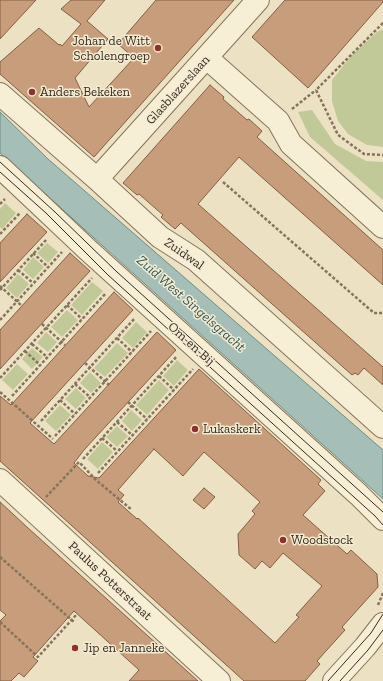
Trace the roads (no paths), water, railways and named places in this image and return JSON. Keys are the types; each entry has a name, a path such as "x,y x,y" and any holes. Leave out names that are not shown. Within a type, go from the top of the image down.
{"street":[{"name":"Glasblazerslaan","path":"97,179 258,0"},
{"path":"206,58 278,121 291,144 383,227"},
{"name":"Zuidwal","path":"0,94 97,179 160,237 196,260 376,420"},
{"name":"Om-en-Bij","path":"0,167 88,250 383,519"},
{"name":"Paulus Potterstraat","path":"0,480 219,681"},
{"path":"334,681 380,634"}],"water":[{"name":"Zuid West Singelsgracht","path":"0,112 48,159 383,450 383,499 0,153"}],"tram line":[{"path":"0,162 55,212 117,272 383,512"},
{"path":"0,172 46,213 108,275 375,516 383,525"},
{"path":"328,681 371,633 383,614"},
{"path":"340,681 368,650 383,630"}],"place":[{"name":"Johan de Witt Scholengroep","path":"158,48"},
{"name":"Anders Bekeken","path":"32,92"},
{"name":"Lukaskerk","path":"195,429"},
{"name":"Woodstock","path":"283,540"},
{"name":"Jip en Janneke","path":"75,648"}]}
